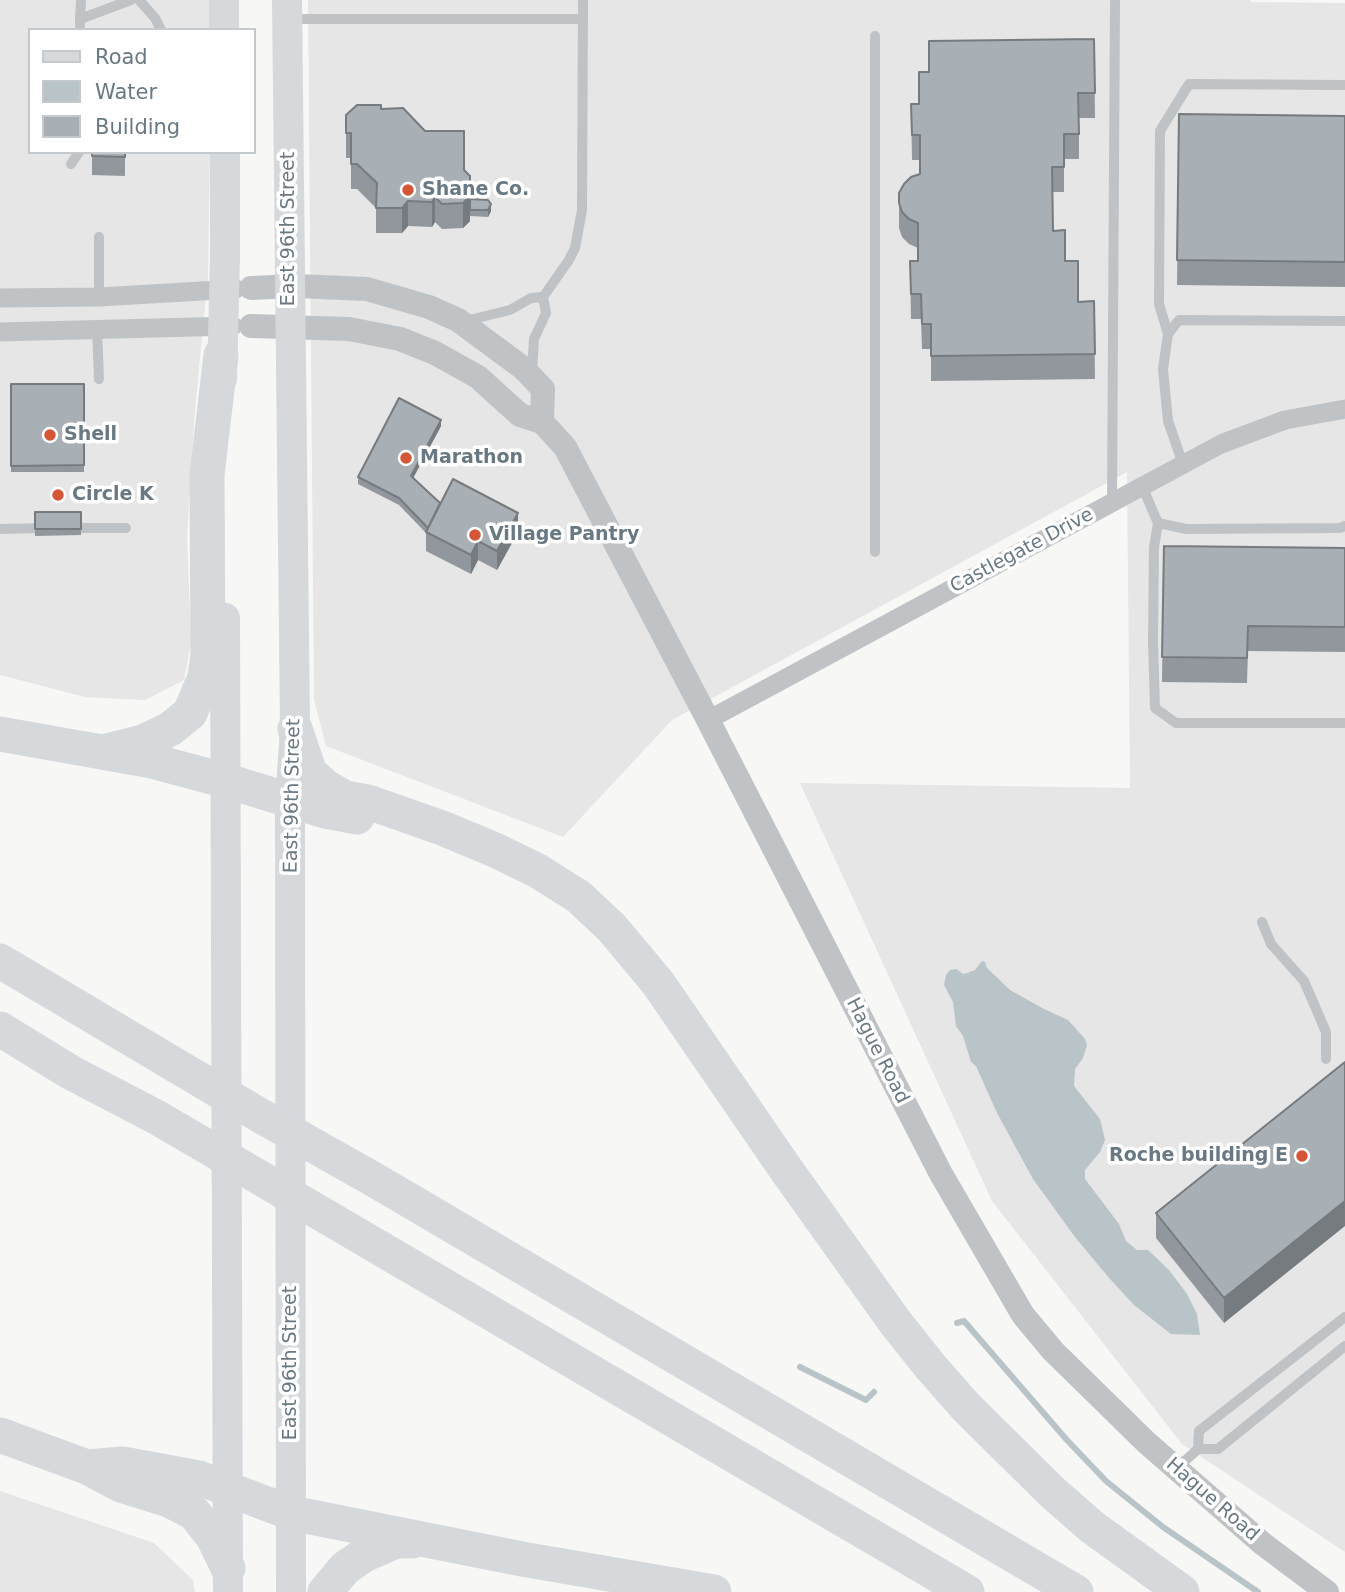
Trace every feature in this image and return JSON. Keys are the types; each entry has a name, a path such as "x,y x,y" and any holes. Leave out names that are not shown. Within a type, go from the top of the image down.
{"highway":[{"path":"103,752 143,743 170,729 190,713 205,677 208,655 206,475 232,336"},
{"path":"295,729 310,773 326,787 345,797 368,802 442,828 538,872 579,897 612,929 658,983 799,1188 895,1322 930,1366 1001,1444 1062,1501 1102,1535 1182,1592"},
{"path":"0,734 152,761 325,811 367,818 402,816"},
{"path":"0,961 1076,1592"},
{"path":"0,1030 70,1072 206,1146 967,1592"},
{"path":"0,1435 88,1467 121,1485 169,1500 194,1513 213,1537 228,1580"},
{"path":"88,1467 123,1464 200,1478 290,1513 433,1542 714,1592"},
{"path":"326,1592 345,1569 373,1549 396,1541 433,1542"}],"main road":[{"path":"224,0 224,28"},
{"name":"East 96th Street","path":"288,10 295,729 290,802 291,1592"},
{"path":"225,154 237,289 232,336 227,781 228,1580"}],"street":[{"path":"0,298 99,297 289,286 336,286 383,293 429,307 461,322 532,377 543,389 542,422"},
{"name":"Hague Road","path":"232,336 289,326 349,329 400,339 435,353 478,377 520,415 542,422 565,447 941,1174 1023,1315 1052,1351 1176,1469 1263,1544 1327,1592"},
{"path":"0,332 97,330 232,336"},
{"name":"Castlegate Drive","path":"708,720 1220,444 1304,415 1345,409"}],"lane":[{"path":"81,0 80,25 131,0"},
{"path":"139,0 155,18 159,28"},
{"path":"532,377 534,339 546,313 543,297 569,260 579,233 582,210 583,0"},
{"path":"1112,502 1115,0"},
{"path":"288,10 583,19"},
{"path":"875,36 875,552"},
{"path":"1183,464 1168,421 1163,369 1168,334 1159,304 1160,131 1189,84 1345,85"},
{"path":"71,164 78,154"},
{"path":"99,237 99,297"},
{"path":"461,322 510,310 531,298 543,297"},
{"path":"1168,334 1179,320 1345,321"},
{"path":"97,330 99,379"},
{"path":"1142,486 1158,523 1154,574 1155,708 1176,723 1345,723"},
{"path":"1158,523 1186,529 1345,526"},
{"path":"0,528 51,528"},
{"path":"63,528 127,528"},
{"path":"1262,922 1271,944 1304,981 1326,1032 1326,1059"},
{"path":"1198,1449 1199,1431 1345,1317"},
{"path":"1176,1469 1198,1449 1218,1449 1345,1346"}],"shaded area":[{"path":"0,0 210,0 210,28 28,28 28,154 210,154 208,275 195,410 187,536 191,643 184,680 145,700 85,697 0,675"},
{"path":"308,0 1250,0 1345,3 1345,1552 1182,1444 992,1201 800,783 1130,788 1127,472 672,720 563,837 326,746 314,699"},
{"path":"0,1491 154,1543 193,1580 195,1592 0,1592"}],"water":[{"path":"982,961 1010,990 1068,1020 1085,1039 1087,1045 1083,1058 1075,1069 1074,1086 1100,1119 1105,1140 1100,1152 1085,1170 1085,1179 1119,1224 1126,1241 1137,1250 1148,1250 1169,1270 1187,1294 1197,1314 1200,1335 1171,1334 1134,1305 1075,1237 1033,1179 997,1113 976,1066 971,1062 963,1036 956,1026 953,1002 944,985 950,970 967,973 975,970"}],"building":[{"path":"1094,39 1095,93 1078,93 1079,134 1064,134 1064,167 1052,167 1053,231 1065,230 1065,261 1078,261 1078,302 1094,301 1095,354 931,356 931,324 922,324 921,294 911,294 910,261 918,261 918,223 902,212 899,203 899,193 904,184 911,177 920,174 920,135 912,135 911,104 919,104 919,72 929,72 929,41"},
{"path":"357,105 381,105 381,109 403,108 425,131 464,131 464,170 470,176 470,196 463,203 442,204 435,197 432,202 408,201 402,208 376,208 377,183 357,164 351,164 351,133 346,133 346,115"},
{"path":"1179,114 1345,116 1345,262 1177,260"},
{"path":"92,154 125,154 125,157"},
{"path":"470,199 488,200 491,204 488,210 470,210"},
{"path":"11,384 84,384 84,465 11,466"},
{"path":"399,398 441,420 411,476 440,503 428,528 399,498 358,477"},
{"path":"453,479 518,513 497,551 478,541 471,555 426,532"},
{"path":"35,512 81,512 81,529 35,529"},
{"path":"1164,546 1345,548 1345,627 1248,626 1247,658 1162,657"},
{"name":"Roche building E","path":"1345,1062 1345,1201 1224,1298 1156,1213"}],"waterway":[{"path":"957,1323 964,1321 1106,1481 1163,1527 1258,1592"},
{"path":"800,1367 866,1400 874,1392"}],"place":[{"name":"Shane Co.","path":"408,190"},
{"name":"Shell","path":"50,435"},
{"name":"Marathon","path":"406,458"},
{"name":"Circle K","path":"58,495"},
{"name":"Village Pantry","path":"475,535"},
{"name":"Roche building E","path":"1302,1156"}]}
